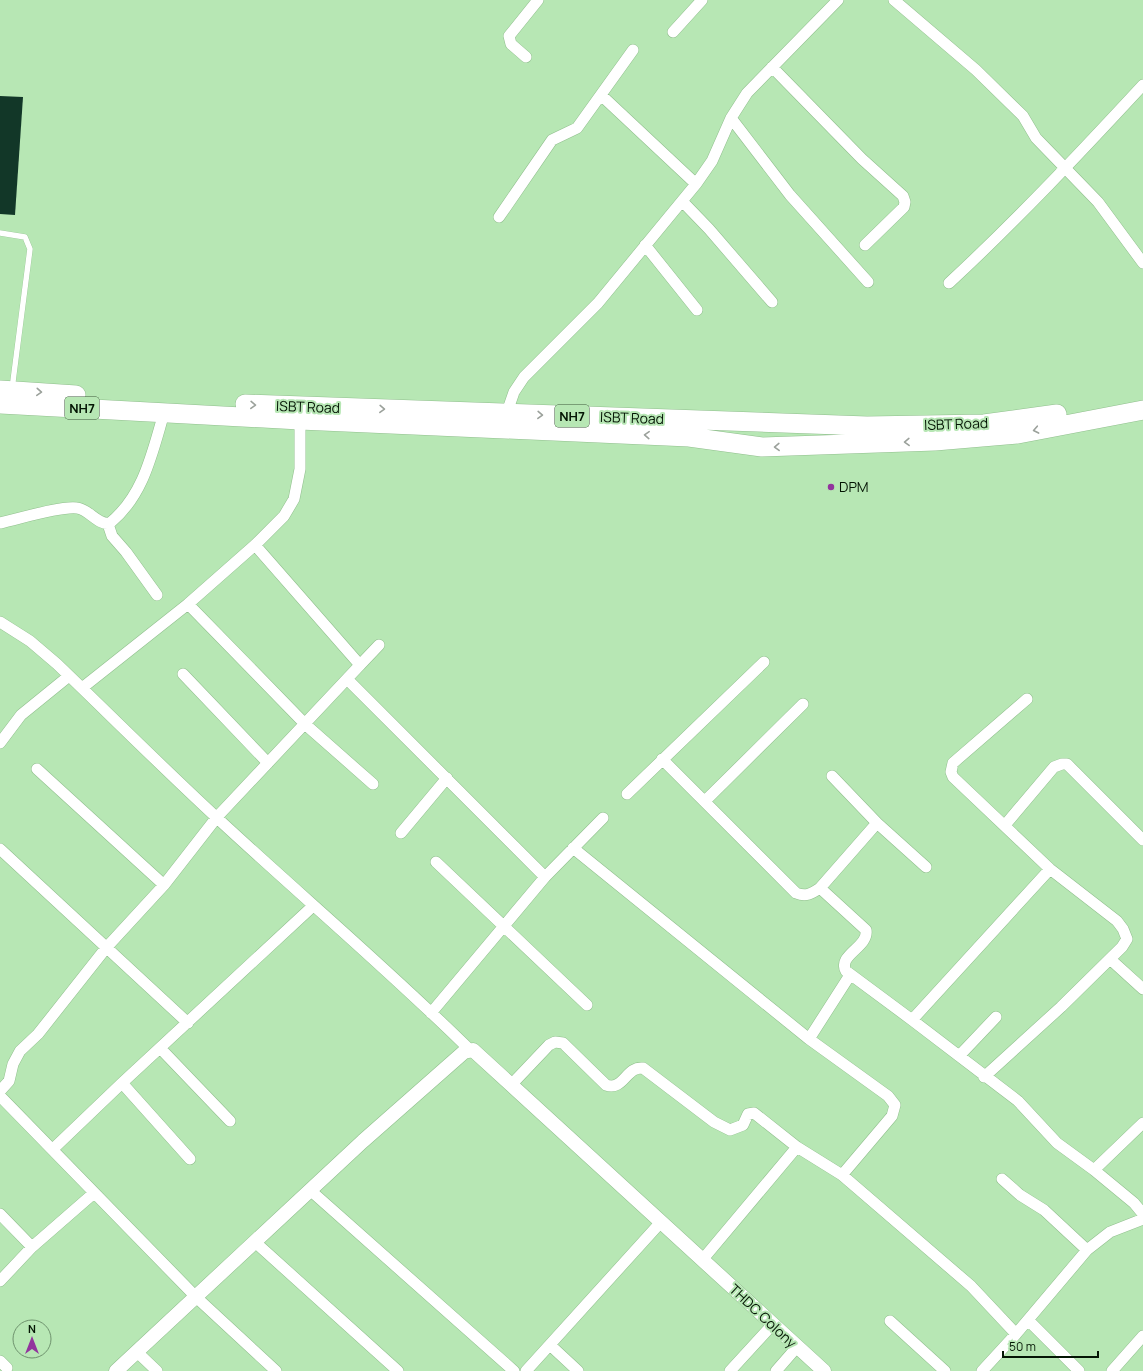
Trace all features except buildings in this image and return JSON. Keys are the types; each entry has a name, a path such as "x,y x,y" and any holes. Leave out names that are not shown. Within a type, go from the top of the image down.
{"highway":[{"name":"ISBT Road","path":"4,394 222,410 867,435 984,424 1125,404 1143,399"},
{"name":"NH7","path":"4,394 164,413 222,410 300,420 504,421"},
{"name":"NH7","path":"867,435 935,441 1018,434 1143,410"}],"street":[{"path":"526,57 511,44 509,36 538,0"},
{"path":"673,32 702,0"},
{"path":"504,421 514,392 524,377 598,303 696,184 712,161 731,118 747,93 838,0"},
{"path":"894,0 976,70 1020,113 1036,138 1098,202 1143,263"},
{"path":"499,217 552,140 577,128 633,50"},
{"path":"772,67 862,159 904,199 904,207 865,245"},
{"path":"949,283 996,240 1066,168 1143,85"},
{"path":"601,95 696,184"},
{"path":"731,118 790,196 868,282"},
{"path":"682,201 709,229 772,302"},
{"path":"645,245 698,310"},
{"path":"108,524 124,509 141,485 164,413"},
{"path":"82,688 150,636 188,604 255,545 284,516 294,499 301,458 300,420"},
{"path":"0,523 76,508 84,509 102,523 108,524"},
{"path":"108,524 112,536 129,555 157,595"},
{"path":"255,545 360,665"},
{"path":"188,604 306,725 373,784"},
{"path":"0,622 30,641 69,676 217,818 313,906 361,947 470,1050 464,1052 310,1190 116,1371"},
{"path":"0,1091 8,1081 13,1064 20,1051 38,1034 106,948 164,885 217,818 306,725 379,645"},
{"path":"627,794 764,662"},
{"path":"183,674 268,763"},
{"path":"0,742 21,715 69,676"},
{"path":"348,680 545,878"},
{"path":"984,1077 1110,959 1127,939 1123,929 1117,921 1050,869 953,777 950,772 951,767 976,741 1027,699"},
{"path":"706,801 803,704"},
{"path":"662,759 706,801 796,893 805,896 820,888 877,823"},
{"path":"1005,825 1054,767 1067,764 1143,840"},
{"path":"37,769 164,885"},
{"path":"832,776 877,823 926,867"},
{"path":"401,833 447,778"},
{"path":"432,1013 545,878 603,818"},
{"path":"573,848 809,1039 888,1096 895,1105 892,1116 842,1174"},
{"path":"0,849 188,1023"},
{"path":"436,862 587,1005"},
{"path":"912,1020 1050,869"},
{"path":"820,888 866,930 866,939 844,964 844,968 850,975 1018,1101 1057,1143 1094,1170 1134,1203 1143,1214"},
{"path":"54,1149 313,906"},
{"path":"1110,959 1143,990"},
{"path":"809,1039 850,975"},
{"path":"959,1056 996,1017"},
{"path":"512,1084 548,1045 558,1042 563,1043 606,1085 613,1087 618,1085 633,1070 643,1068 714,1122 730,1130 743,1125 748,1114 754,1113 797,1147 842,1174 971,1286 1079,1371"},
{"path":"160,1048 230,1121"},
{"name":"THDC Colony","path":"470,1050 478,1052 661,1222 703,1259 796,1347 824,1371"},
{"path":"122,1084 190,1159"},
{"path":"0,1096 54,1149 94,1193 196,1298 276,1371"},
{"path":"1094,1170 1143,1123"},
{"path":"703,1259 797,1147"},
{"path":"1002,1179 1020,1195 1044,1210 1087,1250"},
{"path":"310,1190 514,1371"},
{"path":"0,1281 32,1247 94,1193"},
{"path":"0,1214 32,1247"},
{"path":"982,1371 1023,1326 1087,1250 1110,1232 1143,1219"},
{"path":"526,1371 661,1222"},
{"path":"255,1242 398,1371"},
{"path":"890,1321 945,1371"},
{"path":"730,1371 773,1324"},
{"path":"1112,1371 1143,1336"},
{"path":"550,1345 578,1371"},
{"path":"776,1371 796,1347"},
{"path":"136,1352 156,1371"}],"lane":[{"path":"0,233 25,237 30,249 4,394"}],"place":[{"name":"DPM","path":"831,487"}]}
